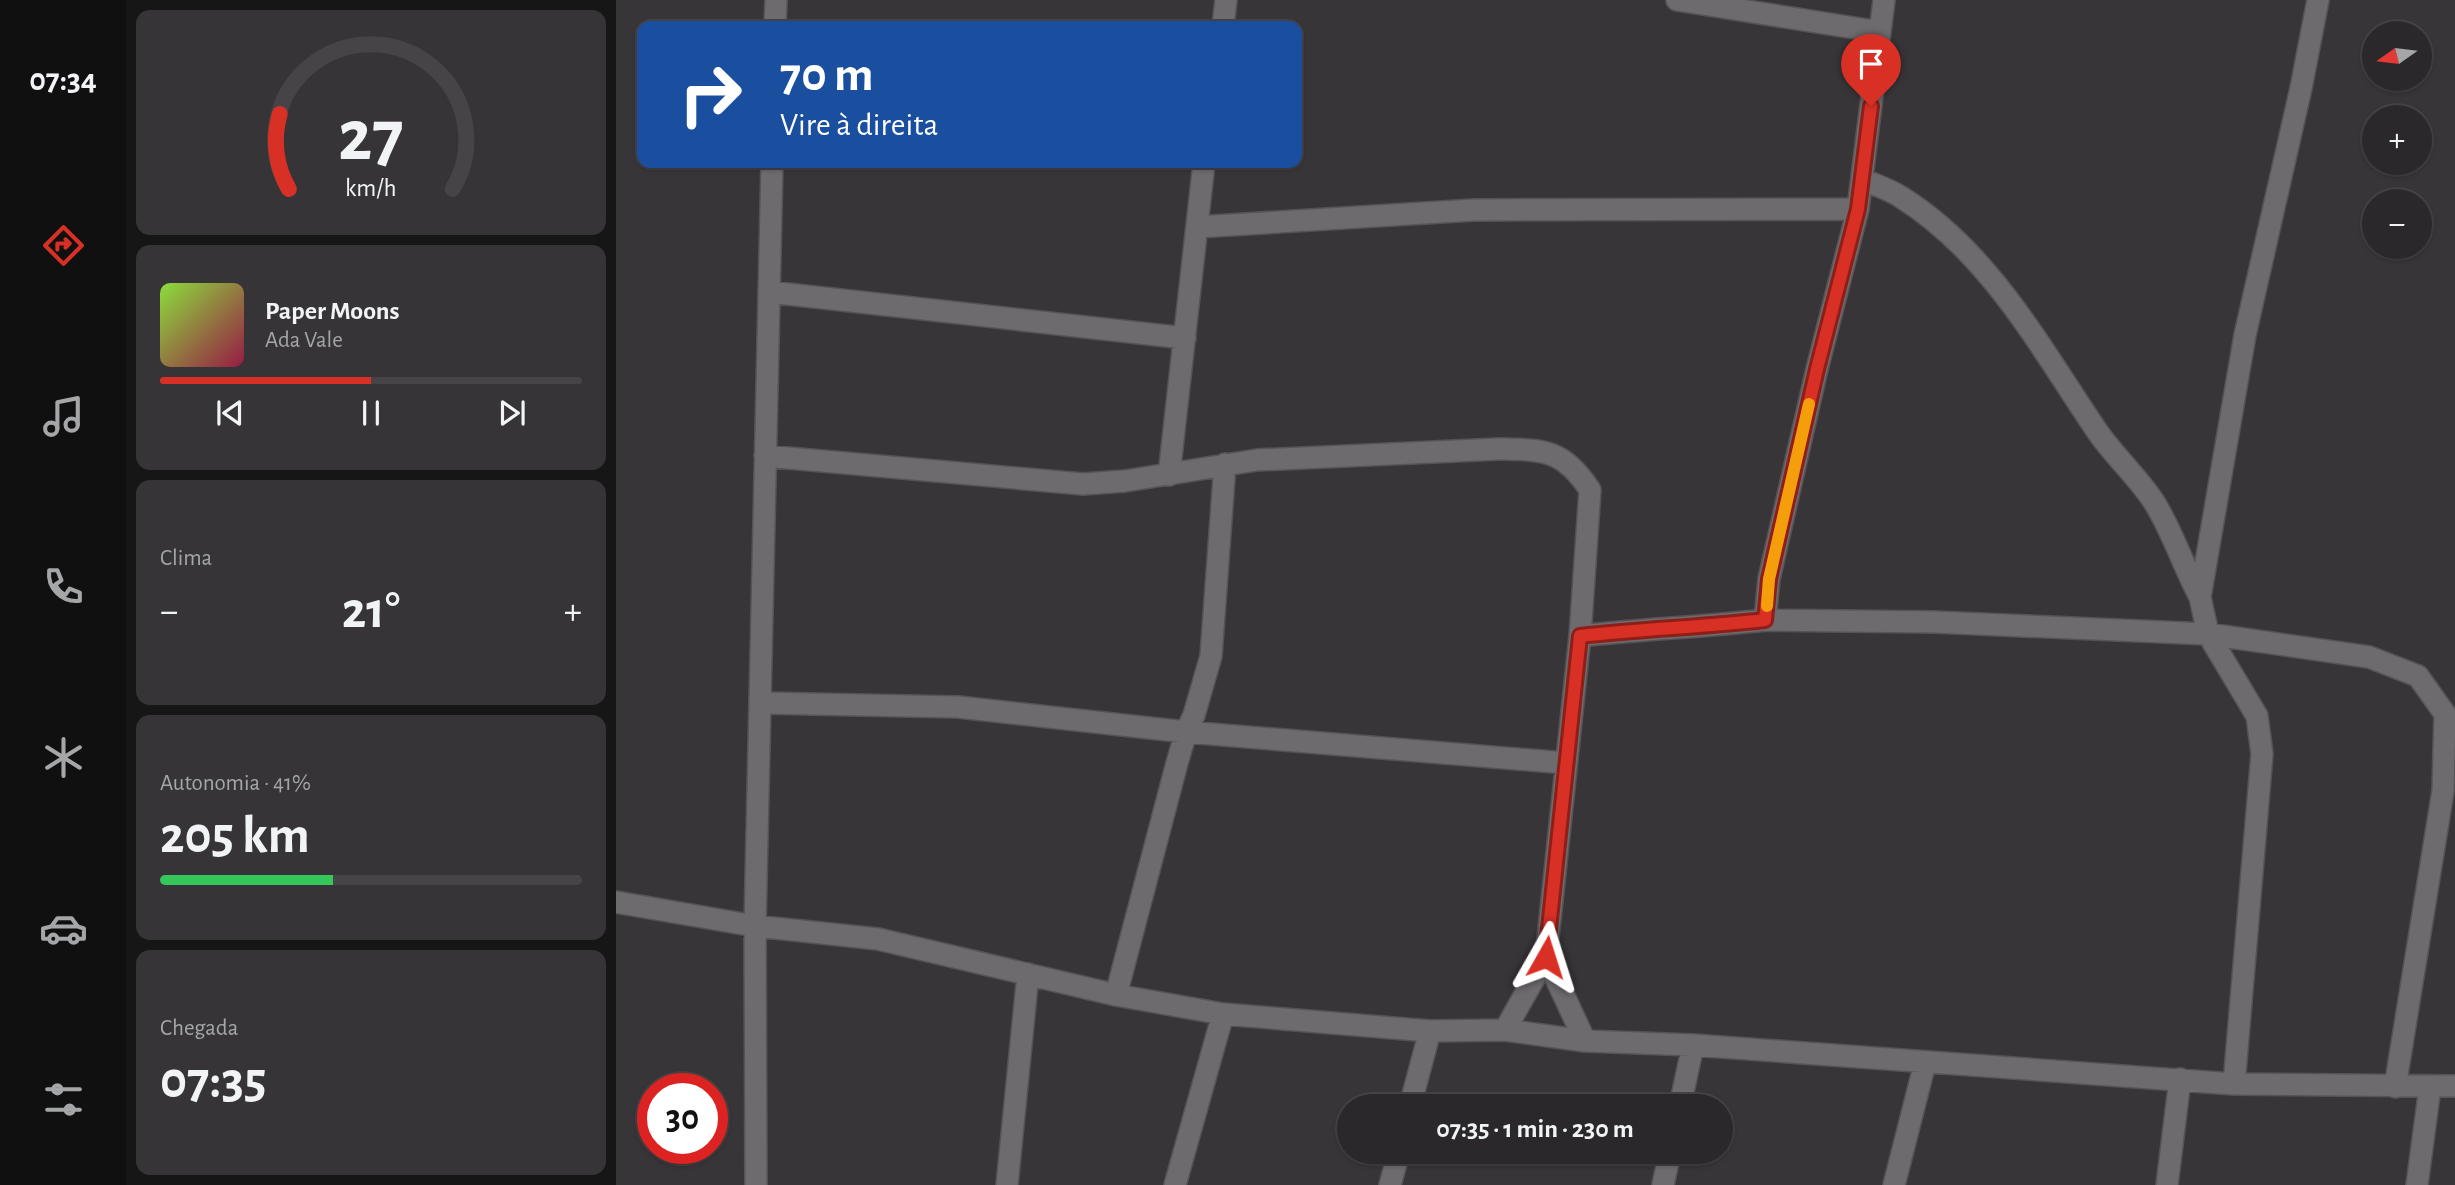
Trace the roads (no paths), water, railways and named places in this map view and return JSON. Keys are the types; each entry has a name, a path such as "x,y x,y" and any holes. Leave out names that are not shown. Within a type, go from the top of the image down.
{"street":[{"path":"775,21 776,0"},
{"path":"1224,21 1226,0"},
{"path":"1677,0 1880,32"},
{"path":"1765,620 1769,579 1817,369 1858,209 1884,0"},
{"path":"2200,597 2245,335 2301,88 2318,0"},
{"path":"756,1185 755,926 772,168"},
{"path":"1170,475 1203,168"},
{"path":"1862,179 1898,195 1952,236 1996,283 2043,345 2105,442 2153,500 2200,597 2208,634 2257,716 2262,754 2234,1084"},
{"path":"1197,227 1474,210 1858,209"},
{"path":"769,292 1185,338"},
{"path":"765,456 1083,484 1170,475 1257,460 1499,450 1539,450 1564,460 1578,472 1590,490 1580,636 1546,957 1504,1030"},
{"path":"1116,995 1186,732 1194,715 1211,656 1225,464"},
{"path":"1580,636 1646,628 1709,626 1765,620 1934,622 2208,634 2369,657 2418,676 2445,714 2443,790 2395,1087"},
{"path":"762,703 958,707 1186,732 1566,763"},
{"path":"616,902 755,926 878,939 1116,995 1223,1014 1430,1031 1504,1030 1585,1041 1693,1045 2234,1084 2455,1086"},
{"path":"1546,957 1585,1041"},
{"path":"1007,1185 1028,974"},
{"path":"1175,1185 1223,1014"},
{"path":"1413,1094 1430,1031"},
{"path":"1683,1094 1693,1045"},
{"path":"1894,1185 1925,1063"},
{"path":"2167,1185 2180,1079"},
{"path":"2417,1185 2430,1087"},
{"path":"1390,1185 1396,1164"},
{"path":"1663,1185 1667,1164"}]}
